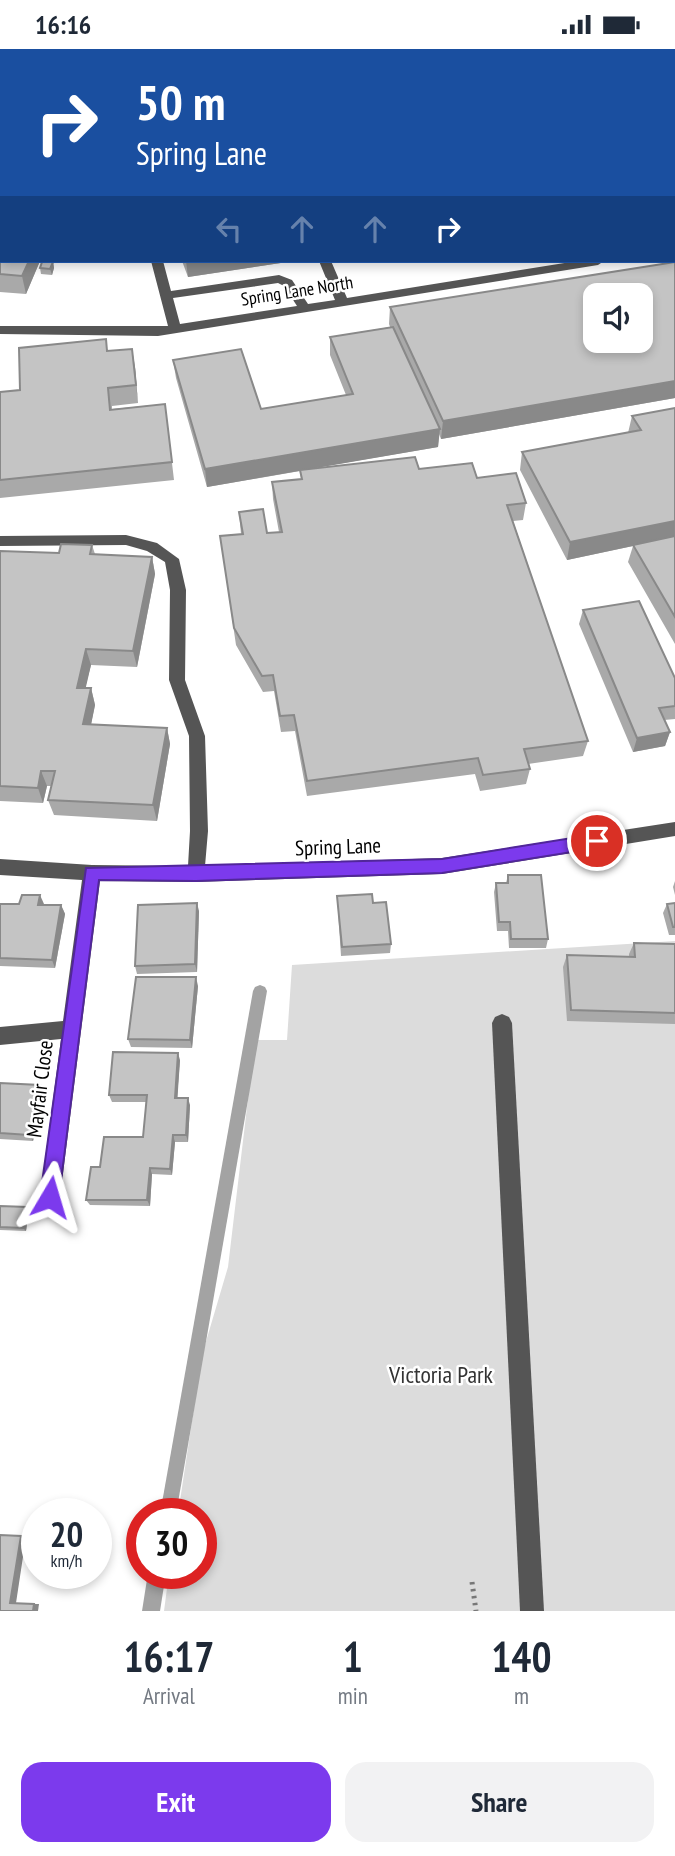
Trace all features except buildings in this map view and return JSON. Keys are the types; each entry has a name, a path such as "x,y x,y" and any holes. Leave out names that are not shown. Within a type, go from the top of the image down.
{"street":[{"path":"158,263 175,329"},
{"path":"326,263 342,302"},
{"name":"Spring Lane North","path":"0,330 158,332 586,263"},
{"path":"166,295 279,279 288,283 305,308"},
{"path":"0,541 126,540 152,547 172,559 178,590 177,680 197,736 199,831 196,874"},
{"name":"Spring Lane","path":"0,867 92,873 196,874 442,866 675,829"},
{"name":"Mayfair Close","path":"50,1197 92,873"},
{"path":"502,1023 532,1611"},
{"name":"Mayfair Close","path":"0,1036 71,1029"}],"path":[{"path":"472,1581 476,1611"}],"green space":[{"name":"Victoria Park","path":"675,941 675,1611 164,1611 167,1589 217,1589 217,1498 180,1498 202,1355 228,1267 255,1040 287,1040 292,965"}],"waterway":[{"path":"171,1498 260,991"},
{"path":"151,1611 154,1589"}],"route":[{"path":"50,1197 92,873 196,874 442,866 597,841"}]}
